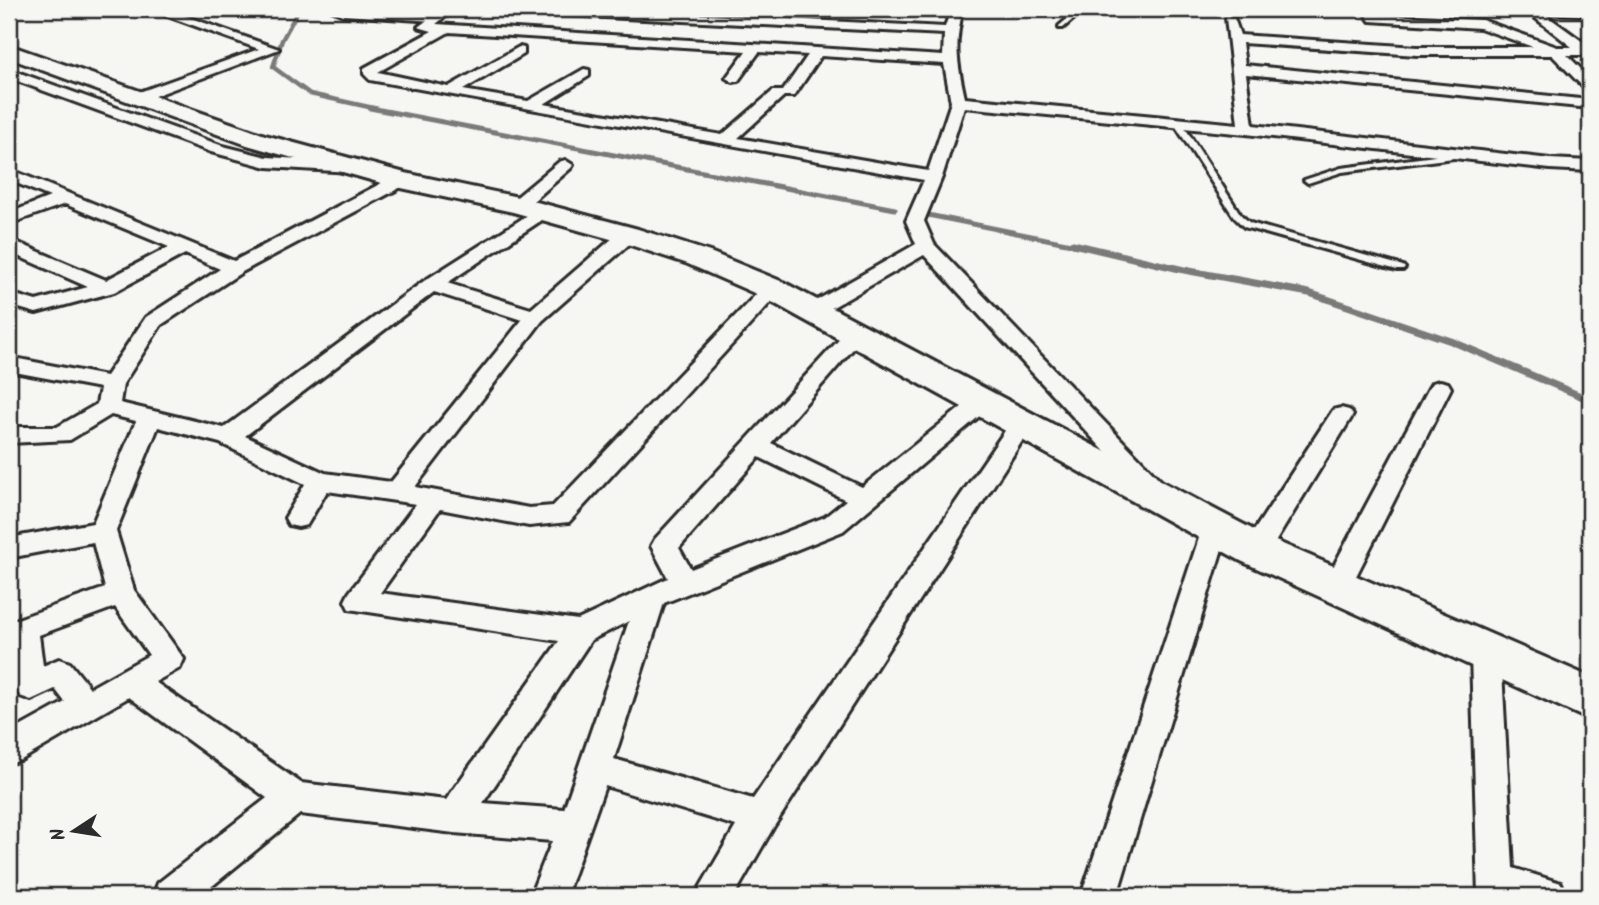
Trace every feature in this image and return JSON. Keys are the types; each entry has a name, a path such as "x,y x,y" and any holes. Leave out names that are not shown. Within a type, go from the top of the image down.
{"main road":[{"path":"10,58 256,139 401,180 628,234 699,258 772,289 1168,505 1256,550 1590,699"}],"street":[{"path":"9,10 14,9"},
{"path":"135,98 272,49 154,9"},
{"path":"449,9 424,27 950,60"},
{"path":"525,9 668,12 950,32"},
{"path":"957,9 950,32 950,60 958,102 934,177 915,221 926,246 1168,505"},
{"path":"1367,9 1374,18 1482,24 1556,51 1590,86"},
{"path":"1467,9 1482,24"},
{"path":"1530,9 1588,51"},
{"path":"1539,9 1584,12"},
{"path":"1230,21 1235,39 1246,129"},
{"path":"1293,27 1300,43"},
{"path":"447,29 369,71 375,77 450,92 934,177"},
{"path":"1406,35 1417,51"},
{"path":"1235,39 1417,51 1588,51"},
{"path":"733,78 755,48"},
{"path":"450,92 519,51"},
{"path":"725,141 783,93 817,52"},
{"path":"10,58 37,82 231,153 267,162 355,167"},
{"path":"1239,69 1590,104"},
{"path":"530,106 584,73"},
{"path":"9,91 37,82"},
{"path":"958,102 1177,122 1550,164 1590,166"},
{"path":"228,437 531,209 565,165"},
{"path":"9,174 235,268"},
{"path":"9,435 62,435 110,396 153,321 235,268 401,180"},
{"path":"9,219 64,198"},
{"path":"397,492 535,317 628,234"},
{"path":"9,245 107,288"},
{"path":"812,311 926,246"},
{"path":"9,299 36,307 107,288 182,248"},
{"path":"431,285 535,317"},
{"path":"9,364 110,396 150,416 228,437 320,481 397,492 529,517 560,515 772,289"},
{"path":"685,583 664,546 855,334"},
{"path":"1337,586 1440,387"},
{"path":"454,817 581,632 652,596 834,524 981,403"},
{"path":"1256,550 1341,415"},
{"path":"9,750 169,659 121,594 103,531 150,416"},
{"path":"713,896 761,817 1021,424"},
{"path":"754,445 865,499"},
{"path":"298,518 320,481"},
{"path":"433,500 359,601 581,632"},
{"path":"1099,896 1215,529"},
{"path":"9,548 103,531"},
{"path":"86,706 59,672 31,687 16,630 121,594"},
{"path":"548,896 575,826 652,596"},
{"path":"1486,653 1495,888 1548,896"},
{"path":"130,681 295,798 454,817 575,826"},
{"path":"594,768 761,817"},
{"path":"186,892 295,798"}],"lane":[{"path":"332,9 343,13 435,19"},
{"path":"1061,27 1082,9"},
{"path":"1177,122 1238,217 1247,225 1400,268"},
{"path":"1308,180 1341,170 1466,154"}],"waterway":[{"path":"299,9 282,40 273,67 310,94 378,109"},
{"path":"370,108 895,209"},
{"path":"928,215 1081,246"},
{"path":"1073,244 1184,270 1309,293 1451,341 1590,400"}]}
